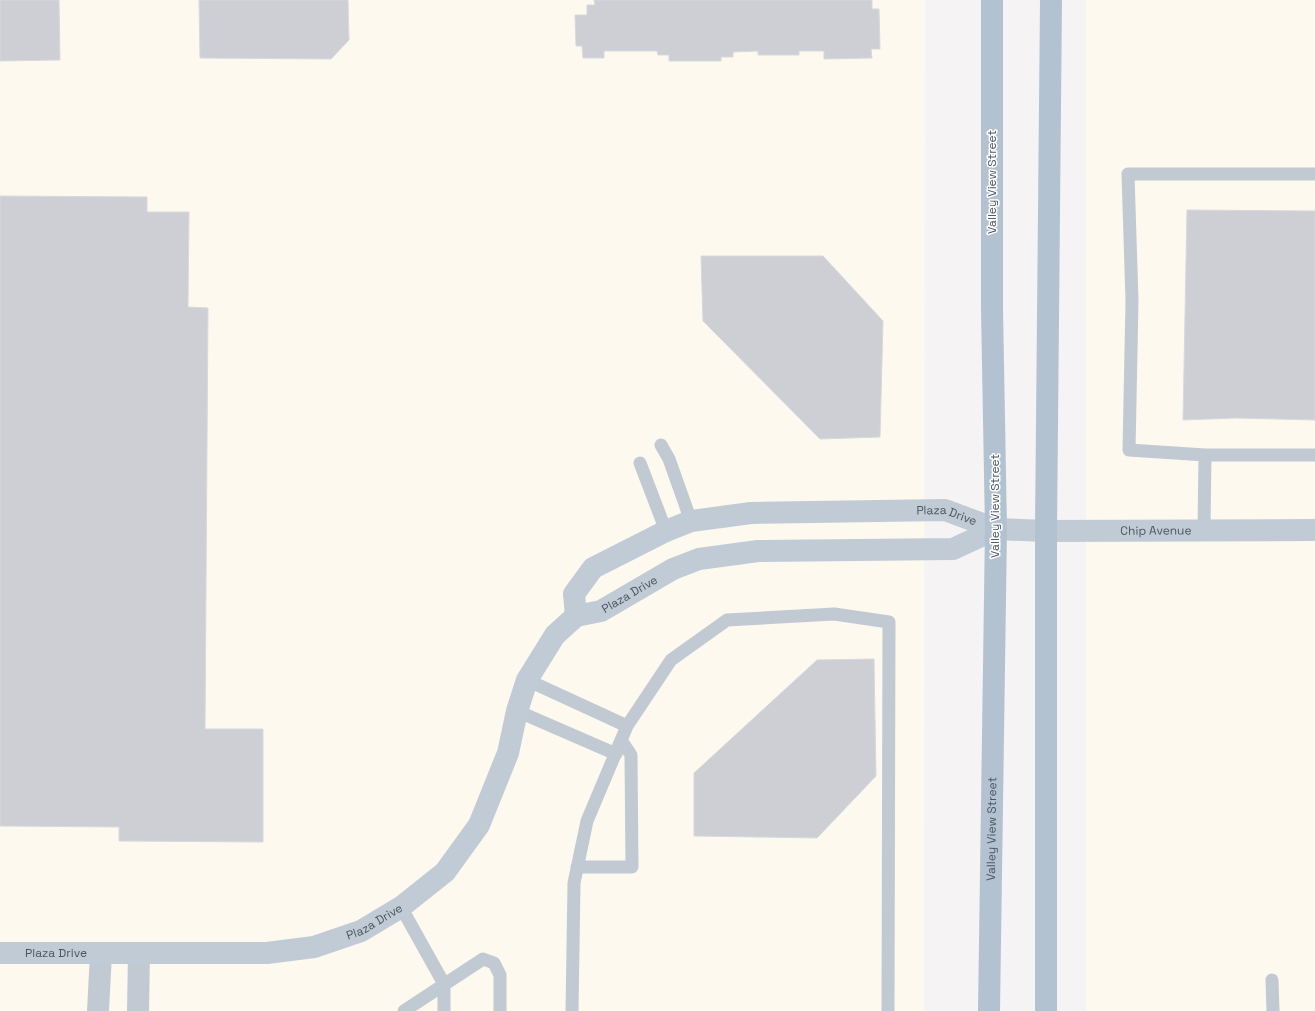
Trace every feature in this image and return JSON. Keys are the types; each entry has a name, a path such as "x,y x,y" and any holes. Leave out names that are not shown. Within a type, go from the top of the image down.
{"main road":[{"name":"Valley View Street","path":"989,1011 996,529 992,308 992,0"},
{"path":"1046,1011 1046,531 1051,0"}],"street":[{"name":"Plaza Drive","path":"576,616 574,594 593,568 666,530 691,521 751,513 945,510 996,529"},
{"name":"Plaza Drive","path":"0,953 267,953 314,947 361,931 401,907 445,872 479,825 508,753 517,711 526,680 555,636 576,616 600,611 673,569 699,559 758,551 953,549 996,529"},
{"name":"Chip Avenue","path":"996,529 1046,531 1315,530"},
{"path":"98,1011 101,953"},
{"path":"138,1011 139,953"}],"lane":[{"path":"1315,174 1128,174 1132,301 1129,450 1205,455 1315,455"},
{"path":"661,444 665,450 691,521"},
{"path":"1204,531 1205,455"},
{"path":"640,463 666,530"},
{"path":"572,1011 574,882 587,821 627,726 671,660 727,620 834,614 889,622 888,1011"},
{"path":"526,680 627,726"},
{"path":"517,711 616,754"},
{"path":"577,867 632,867 631,755 621,740"},
{"path":"401,907 444,984 444,1011"},
{"path":"404,1011 483,959 494,963 500,975 500,1011"},
{"path":"1272,980 1273,1011"}],"shaded area":[{"path":"0,0 925,0 924,1011 0,1011"},
{"path":"1086,0 1315,0 1315,1011 1086,1011"}],"building":[{"path":"0,0 59,0 60,60 0,61"},
{"path":"199,0 348,0 349,40 331,59 200,58"},
{"path":"594,0 872,0 872,9 879,9 880,49 871,49 872,58 824,59 824,51 799,51 799,55 758,55 758,51 733,52 733,57 721,57 721,61 669,61 669,55 658,55 657,51 604,51 604,58 583,58 582,46 576,46 575,15 587,15 587,5 595,5"},
{"path":"0,196 147,197 147,212 189,212 188,307 208,308 205,729 263,729 263,842 119,841 119,827 0,826"},
{"path":"1187,210 1315,211 1315,420 1236,418 1183,420"},
{"path":"701,256 823,256 883,321 880,437 820,439 703,321"},
{"path":"874,659 876,776 817,838 694,836 694,773 817,660"}]}
